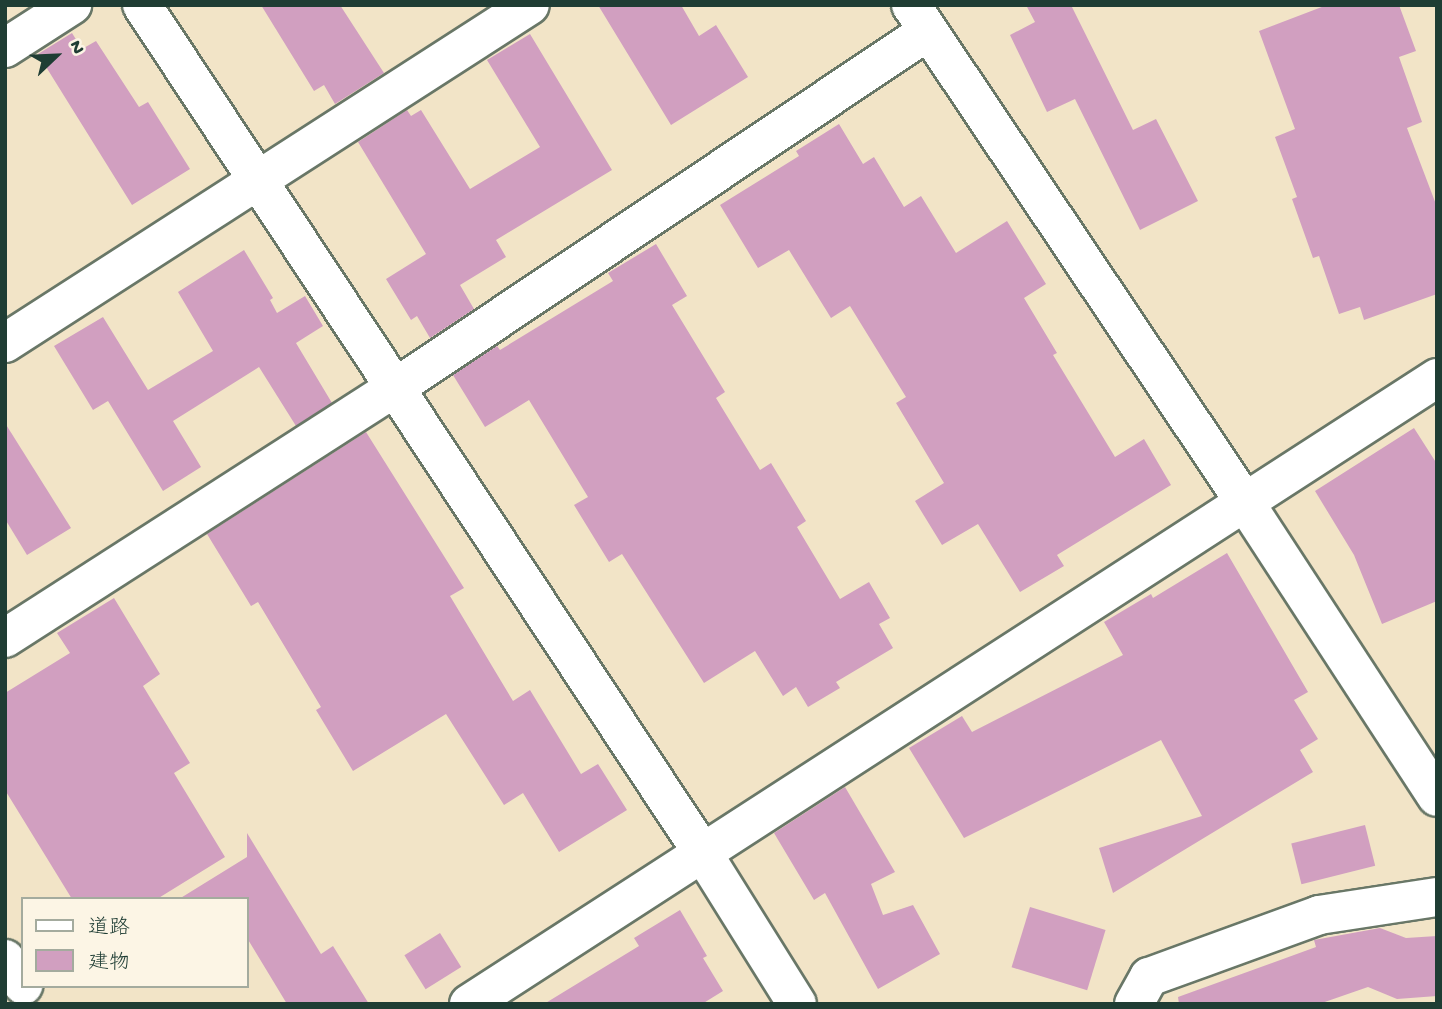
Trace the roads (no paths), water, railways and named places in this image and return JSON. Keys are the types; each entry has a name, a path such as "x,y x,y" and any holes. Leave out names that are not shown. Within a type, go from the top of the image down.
{"street":[{"path":"5,48 72,5"},
{"path":"142,5 702,852 797,1004"},
{"path":"5,343 530,5"},
{"path":"5,638 395,388 920,18 1244,502 1437,797"},
{"path":"469,1004 1437,378"},
{"path":"1133,1004 1149,977 1319,915 1437,897"},
{"path":"5,959 21,983"},
{"path":"24,988 35,1004"}]}
